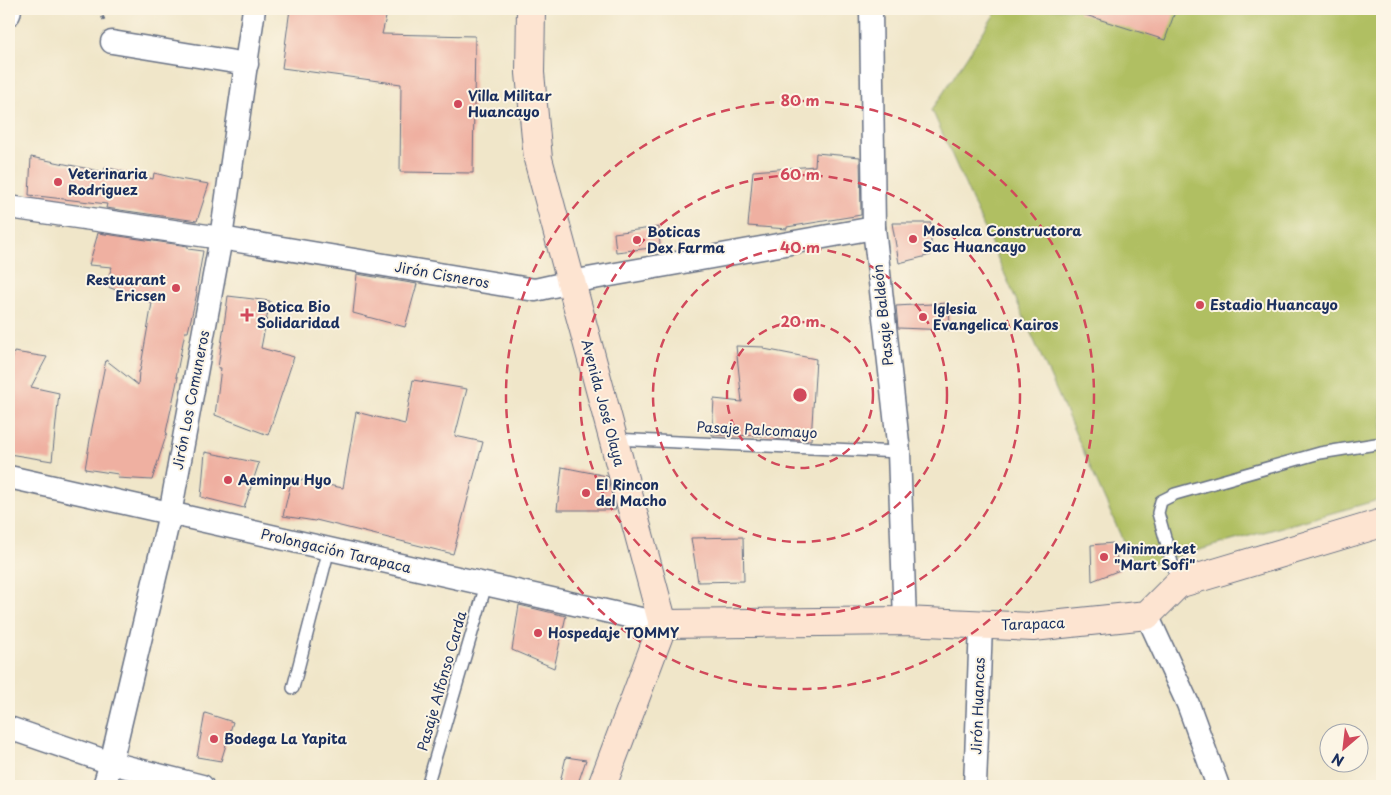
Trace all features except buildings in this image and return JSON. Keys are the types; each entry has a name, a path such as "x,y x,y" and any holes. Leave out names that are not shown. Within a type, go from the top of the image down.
{"street":[{"path":"9,14 10,9"},
{"name":"Jirón Los Comuneros","path":"104,786 170,514 221,238 254,9"},
{"name":"Avenida José Olaya","path":"531,9 530,72 538,159 663,624"},
{"name":"Pasaje Baldeón","path":"871,9 874,228 899,452 905,621"},
{"path":"112,42 246,64"},
{"name":"Jirón Cisneros","path":"9,207 221,238 535,290 874,228"},
{"name":"Prolongación Tarapaca","path":"9,477 663,624"},
{"path":"1218,786 1188,704 1148,614 1178,584 1382,524"},
{"name":"Tarapaca","path":"663,624 905,621 1033,627 1148,614"},
{"path":"602,786 663,624"},
{"name":"Jirón Huancas","path":"975,786 981,625"},
{"path":"9,728 111,763 202,786"}],"lane":[{"name":"Pasaje Palcomayo","path":"613,439 899,452"},
{"path":"1178,584 1158,513 1162,500 1175,494 1320,453 1382,442"},
{"path":"293,688 328,549"},
{"name":"Pasaje Alfonso Carda","path":"427,786 486,585"}],"green space":[{"name":"Estadio Huancayo","path":"998,9 1382,9 1382,499 1135,568 932,110"}],"place":[{"name":"Villa Militar Huancayo","path":"458,104"},
{"name":"Veterinaria Rodriguez","path":"58,182"},
{"name":"Mosalca Constructora Sac Huancayo","path":"913,239"},
{"name":"Boticas Dex Farma","path":"637,240"},
{"name":"Restuarant Ericsen","path":"176,288"},
{"name":"Estadio Huancayo","path":"1200,305"},
{"name":"Botica Bio Solidaridad","path":"247,315"},
{"name":"Iglesia Evangelica Kairos","path":"923,317"},
{"name":"Aeminpu Hyo","path":"228,480"},
{"name":"El Rincon del Macho","path":"586,493"},
{"name":"Minimarket \"Mart Sofi\"","path":"1104,557"},
{"name":"Hospedaje TOMMY","path":"538,633"},
{"name":"Bodega La Yapita","path":"214,739"}]}
